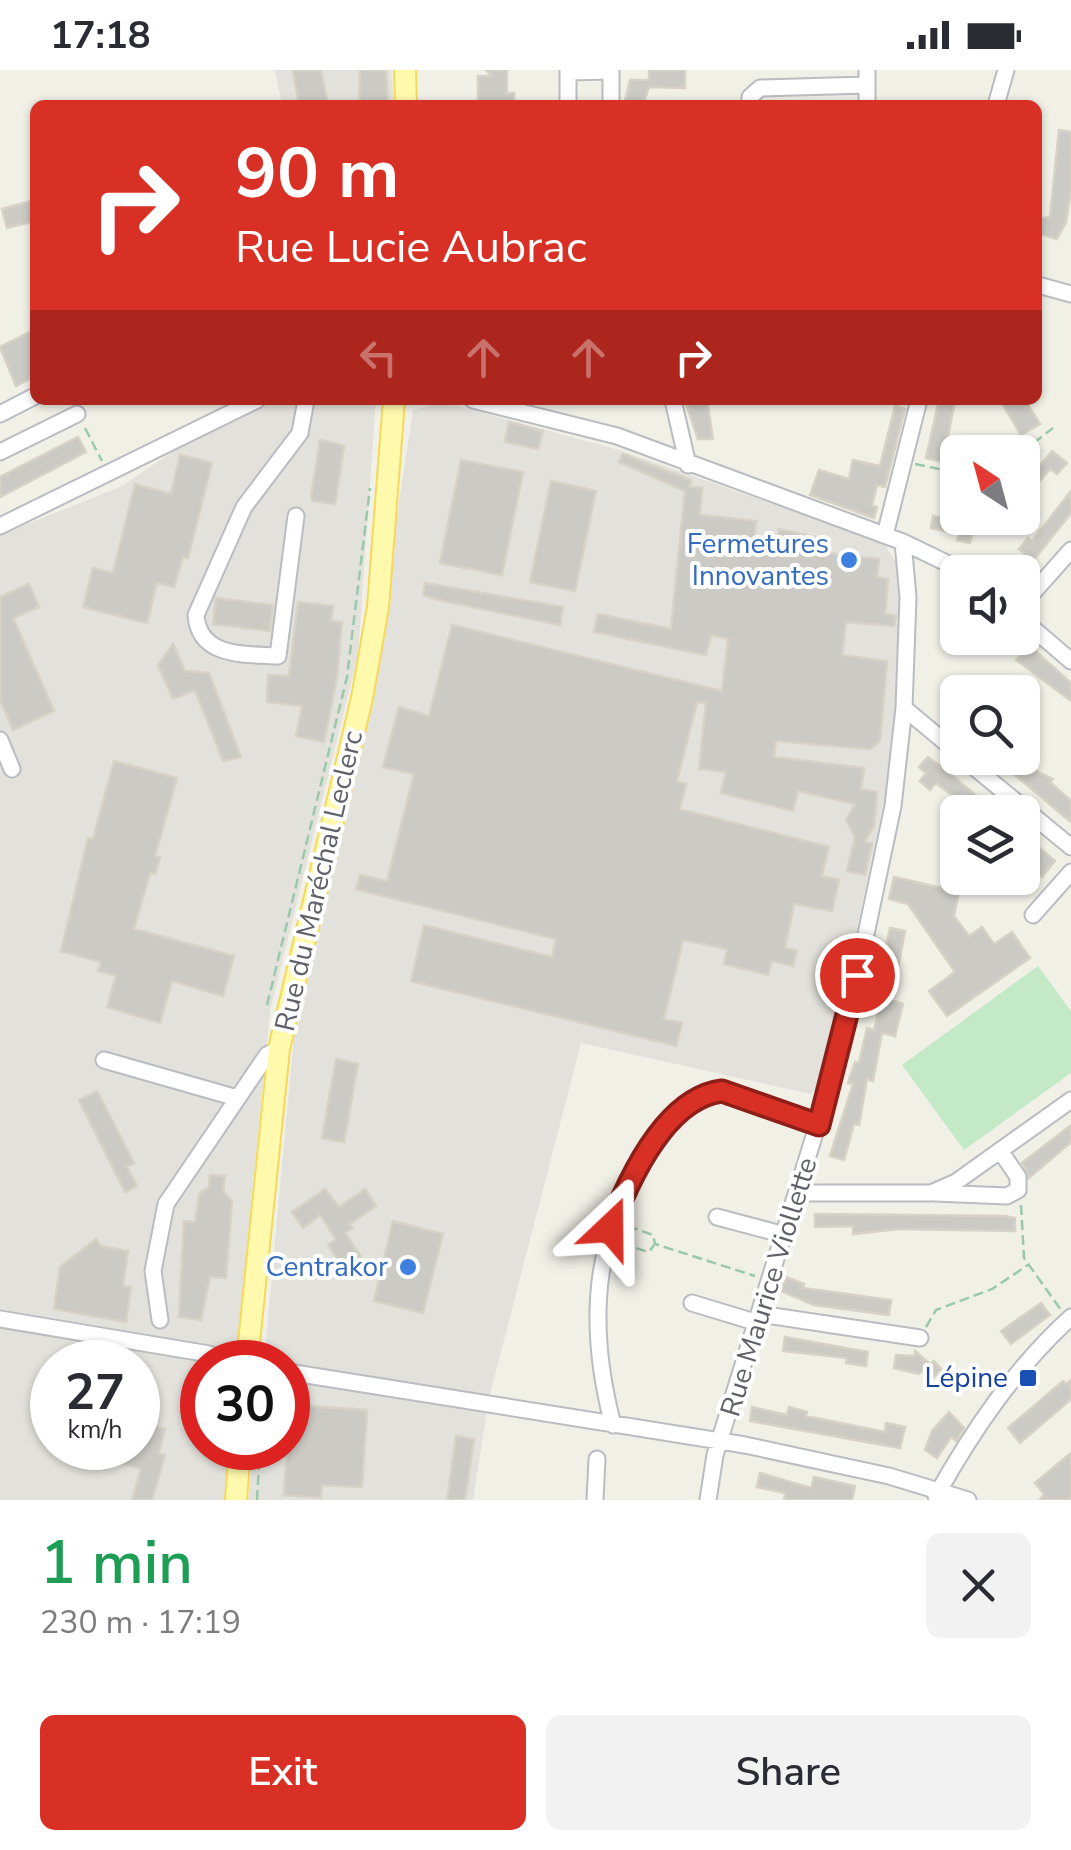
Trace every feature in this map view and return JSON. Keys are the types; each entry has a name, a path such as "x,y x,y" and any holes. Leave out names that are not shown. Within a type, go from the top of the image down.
{"main road":[{"path":"405,70 406,100"},
{"name":"Rue du Maréchal Leclerc","path":"249,1340 279,1049 365,680 378,607 394,405"},
{"path":"236,1500 238,1470"}],"street":[{"path":"568,100 568,71 611,70 612,100"},
{"path":"769,70 769,88"},
{"path":"997,100 1006,70"},
{"path":"750,100 750,96 769,88 867,78"},
{"path":"1042,286 1071,294"},
{"path":"0,414 30,399"},
{"path":"0,526 246,405"},
{"path":"296,516 278,656 226,653 205,642 197,630 196,615 244,508 300,433 305,405"},
{"path":"496,405 574,422 885,535 940,560"},
{"path":"673,405 688,464"},
{"path":"885,535 918,405"},
{"path":"0,452 77,414"},
{"name":"Rue Maurice Viollette","path":"708,1500 715,1455 722,1443 843,1043 893,806 904,708 908,596 903,542"},
{"path":"1040,585 1071,550"},
{"path":"1040,634 1071,661"},
{"path":"904,708 940,738"},
{"path":"0,740 12,769"},
{"path":"984,775 1071,847"},
{"path":"1033,915 1071,872"},
{"path":"160,1320 153,1271 166,1204 266,1055 279,1049"},
{"path":"104,1060 237,1098"},
{"path":"613,1425 605,1395 598,1312 603,1245 616,1231 624,1192 647,1154 676,1117 710,1093 722,1091 819,1125"},
{"path":"931,1193 956,1182 1071,1100"},
{"path":"798,1193 1007,1196 1018,1190 1018,1177 1001,1152"},
{"path":"718,1217 785,1235"},
{"path":"692,1303 759,1319 920,1338"},
{"path":"937,1495 983,1417 1023,1364 1070,1318"},
{"path":"0,1319 180,1349"},
{"path":"310,1376 722,1443 968,1500"},
{"path":"595,1500 597,1459"}],"path":[{"path":"77,414 110,474"},
{"path":"1040,438 1052,428"},
{"path":"904,462 940,469"},
{"path":"267,1005 347,676 372,471"},
{"path":"1018,1190 1024,1258 1070,1318"},
{"path":"629,1225 653,1236 655,1244 648,1252 623,1246 616,1231 629,1225"},
{"path":"655,1244 771,1281"},
{"path":"920,1338 936,1310 992,1289 1029,1264"},
{"path":"257,1500 259,1470"}],"shaded area":[{"path":"275,70 391,70 394,100 281,100"},
{"path":"242,405 376,405 358,655 270,1011 238,1340 180,1340 180,1470 227,1470 225,1500 0,1500 0,535 122,486"},
{"path":"432,405 454,405 619,450 884,543 898,566 903,637 889,777 826,1074 811,1094 581,1043 489,1398 473,1500 248,1500 251,1470 310,1470 310,1340 266,1340 296,1013 391,555 413,410"}],"green space":[{"path":"1038,966 1071,1011 1071,1073 964,1150 902,1065"}],"building":[{"path":"293,70 321,70 327,100 298,100"},
{"path":"360,70 386,70 388,100 359,100"},
{"path":"486,70 507,70 507,93 514,93 514,100 478,100 478,76 492,76"},
{"path":"649,70 685,70 685,88 649,87 645,100 625,100 630,80 649,80"},
{"path":"1059,130 1071,132 1071,190 1066,222 1057,239 1042,234 1042,218 1050,217"},
{"path":"30,201 30,222 7,228 2,209"},
{"path":"30,332 30,379 16,386 0,347"},
{"path":"687,405 708,405 713,439 698,439"},
{"path":"938,405 954,405 948,435 940,435 940,461 926,458"},
{"path":"1003,405 1028,405 1040,424 1021,435"},
{"path":"895,406 905,409 885,487 877,485 872,505 877,507 874,518 810,495 819,470 849,479 853,460 880,466"},
{"path":"509,422 543,431 538,449 505,442"},
{"path":"78,437 86,452 0,497 0,477"},
{"path":"320,440 344,446 335,504 313,501 311,497"},
{"path":"1052,451 1067,463 1057,474 1050,469 1040,481 1040,466"},
{"path":"623,454 691,480 690,487 702,488 700,515 756,521 753,550 777,553 779,529 829,540 827,553 879,559 877,577 888,579 885,614 896,616 894,626 846,622 842,655 887,661 880,741 870,749 776,741 774,757 864,768 861,789 877,792 874,826 865,842 872,843 865,875 847,871 855,837 846,820 855,804 798,791 793,811 721,793 726,772 699,769 706,703 697,702 677,781 686,784 680,809 829,847 822,876 839,880 832,911 794,904 785,948 797,951 793,966 772,961 768,975 724,964 727,949 683,940 664,1019 682,1023 676,1046 411,981 424,925 552,957 556,939 356,889 360,875 387,881 414,774 383,767 399,707 429,716 452,625 722,691 728,639 711,635 706,655 594,632 598,614 671,629 685,491 619,462"},
{"path":"180,455 212,463 188,558 183,557 174,587 157,583 147,623 83,607 93,568 113,573 135,484 171,494"},
{"path":"461,460 523,472 502,575 440,563"},
{"path":"551,481 596,491 575,591 530,582"},
{"path":"1071,491 1071,513 1038,555 1026,555 1019,549 1028,538 1032,541 1040,535"},
{"path":"933,516 940,517 940,530 931,528"},
{"path":"959,535 972,535 970,543 957,540"},
{"path":"425,583 563,607 560,625 423,595"},
{"path":"29,584 39,607 13,618 54,711 13,730 0,700 0,597"},
{"path":"216,598 273,605 270,631 213,624"},
{"path":"298,602 333,606 331,621 342,622 337,678 324,742 296,736 302,706 267,702 268,675 289,676"},
{"path":"173,644 185,671 209,673 241,757 223,761 195,690 173,699 158,665"},
{"path":"1021,655 1040,655 1071,683 1071,701 1040,675 1016,660"},
{"path":"928,757 940,766 940,775 951,775 976,795 952,795 936,783 930,790 920,781 926,773 919,767"},
{"path":"114,761 177,778 155,856 160,857 155,874 150,873 134,929 234,956 223,996 172,981 160,1023 107,1007 116,976 98,971 101,962 61,951 88,838 93,839"},
{"path":"1040,773 1053,779 1050,782 1071,801 1071,822 1040,795 1015,775"},
{"path":"1040,848 1055,861 1040,875"},
{"path":"894,877 940,888 940,895 958,895 954,916 969,936 982,927 994,944 1012,932 1030,958 947,1016 929,991 955,972 908,904 889,899"},
{"path":"890,928 905,931 892,1000 903,1004 895,1036 882,1033 873,1081 867,1079 859,1125 854,1124 844,1160 830,1156 853,1084 848,1083 855,1062 859,1063 867,1028 874,1030 885,985 878,983"},
{"path":"336,1059 358,1064 344,1142 322,1138"},
{"path":"97,1091 134,1163 127,1167 137,1186 125,1192 79,1100"},
{"path":"1071,1125 1071,1142 1029,1178 1022,1163"},
{"path":"210,1175 225,1176 223,1191 232,1201 226,1278 210,1277 201,1320 179,1317 184,1221 195,1222 199,1194 209,1187"},
{"path":"325,1189 339,1207 365,1189 376,1206 350,1224 353,1228 345,1233 363,1260 346,1272 328,1245 336,1239 320,1215 303,1228 292,1212"},
{"path":"815,1214 1005,1216 1015,1218 1015,1231 899,1229 853,1234 853,1226 815,1227"},
{"name":"Centrakor","path":"393,1221 443,1234 423,1313 374,1301"},
{"path":"96,1239 101,1246 128,1251 123,1286 131,1287 126,1322 54,1309 60,1267"},
{"path":"786,1277 804,1284 803,1288 891,1300 889,1315 814,1305 781,1291"},
{"path":"1041,1303 1050,1315 1011,1344 1001,1331"},
{"path":"785,1337 868,1352 866,1366 846,1363 847,1358 783,1351"},
{"path":"915,1351 942,1370 932,1379 924,1370 919,1374 894,1368 896,1355 914,1356"},
{"path":"1071,1380 1071,1399 1020,1443 1008,1428 1063,1381 1066,1384"},
{"path":"310,1406 367,1410 362,1487 322,1485 321,1498 284,1495 286,1470 310,1470"},
{"path":"752,1407 787,1415 789,1407 807,1412 806,1416 885,1432 886,1423 905,1427 900,1448 750,1421"},
{"path":"949,1412 964,1428 956,1441 951,1437 937,1458 925,1450 932,1431"},
{"path":"456,1436 474,1439 465,1500 447,1500"},
{"path":"160,1453 165,1455 152,1500 132,1500 141,1470 160,1470"},
{"path":"1071,1453 1071,1500 1040,1500 1044,1494 1035,1483"},
{"path":"760,1473 811,1488 814,1477 855,1486 852,1500 784,1500 785,1493 757,1487"}],"place":[{"name":"Fermetures Innovantes","path":"849,560"},
{"name":"Centrakor","path":"408,1267"},
{"name":"Lépine","path":"1028,1378"}],"route":[{"path":"610,1228 624,1192 647,1154 676,1117 710,1093 722,1091 819,1125 843,1043 857,975"}]}
